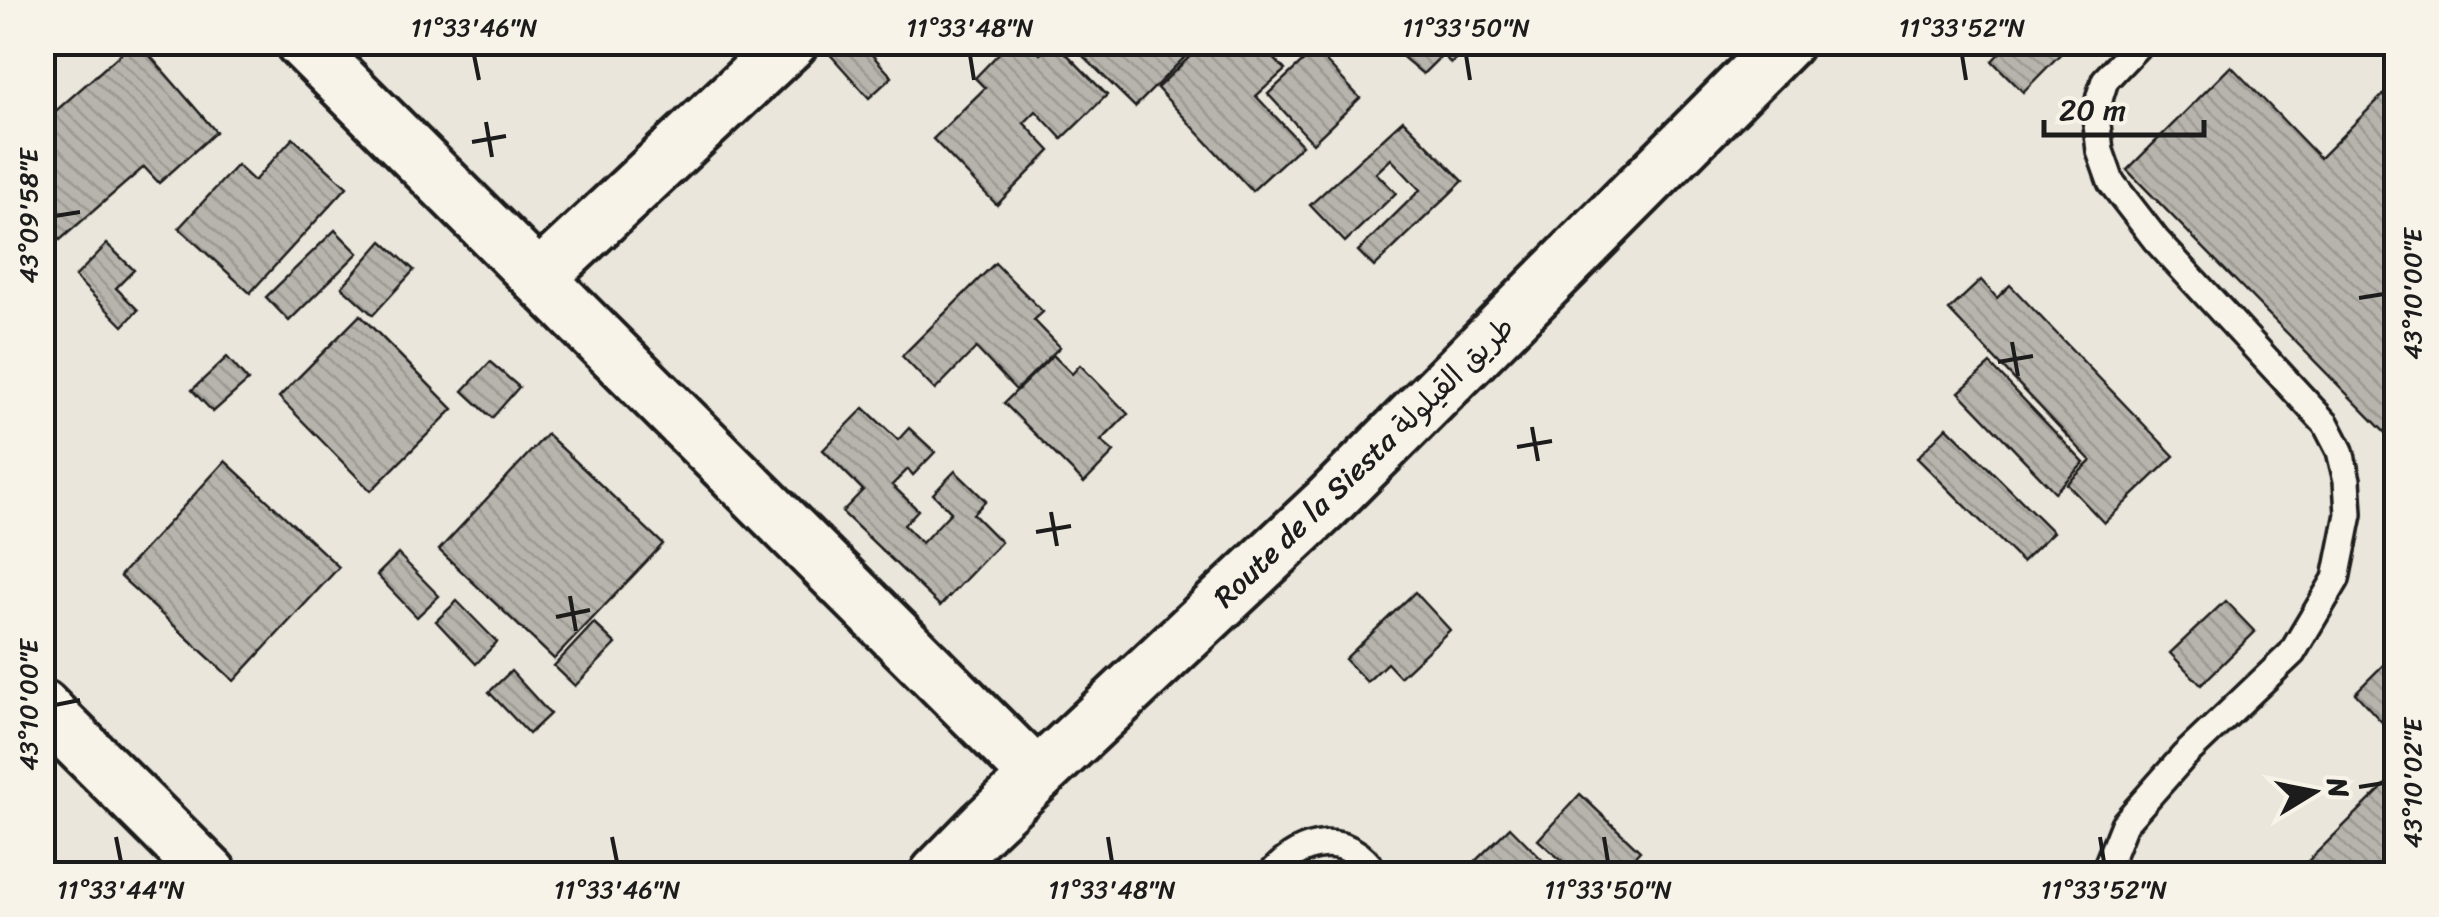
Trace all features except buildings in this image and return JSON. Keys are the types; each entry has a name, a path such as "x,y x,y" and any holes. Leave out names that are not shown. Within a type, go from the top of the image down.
{"street":[{"path":"302,42 1037,776"},
{"path":"539,278 791,42"},
{"name":"Route de la Siesta طريق القيلولة","path":"936,874 1325,505 1786,42"},
{"path":"42,707 210,874"}],"lane":[{"path":"2104,874 2124,824 2184,756 2292,653 2336,579 2349,514 2340,451 2326,424 2156,240 2112,182 2100,151 2096,116 2100,96 2105,80 2141,42"},
{"path":"1271,874 1286,858 1316,844 1350,848 1376,874"}]}
